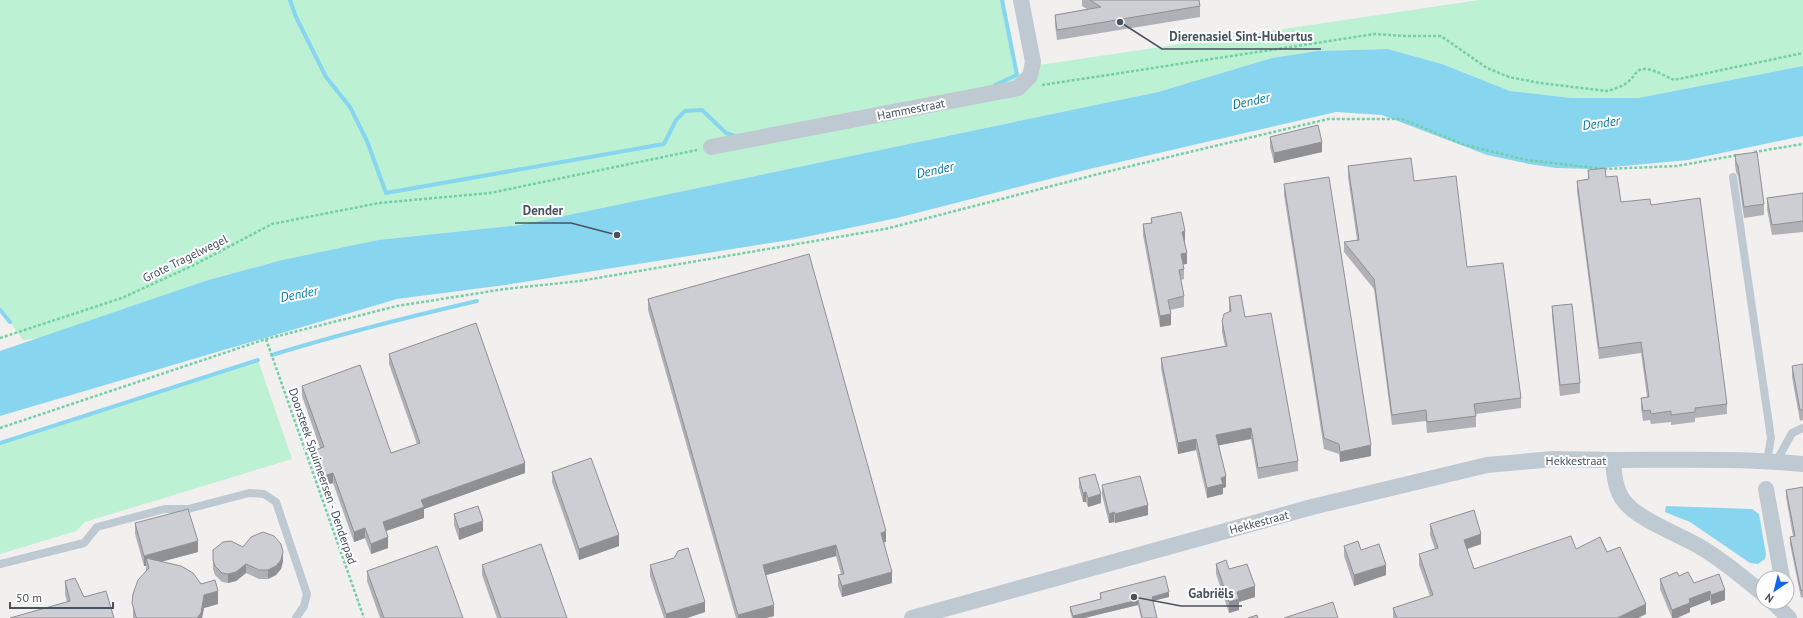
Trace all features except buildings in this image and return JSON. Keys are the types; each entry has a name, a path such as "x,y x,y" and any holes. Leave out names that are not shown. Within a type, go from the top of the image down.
{"street":[{"name":"Hammestraat","path":"711,147 1018,88 1030,76 1033,62 1021,0"},
{"name":"Hekkestraat","path":"912,618 1312,507 1487,465 1553,459 1772,461 1803,464"},
{"name":"Hekkestraat","path":"1613,460 1617,487 1624,501 1647,518 1703,548 1755,587"},
{"path":"1766,489 1781,570"},
{"path":"1781,610 1789,618"}],"lane":[{"path":"1733,177 1771,438 1772,461"},
{"path":"1772,461 1792,433 1803,428"},
{"path":"0,564 84,543 97,527 165,509 188,509 249,493 264,494 276,502 307,594 304,606 298,617"}],"path":[{"path":"1041,85 1376,34 1441,36 1488,68 1509,77 1540,83 1607,91 1616,89 1630,81 1636,72 1644,69 1657,72 1674,80 1803,53"},
{"path":"0,428 266,340 397,306 505,289 580,281 885,229 1110,171 1328,119 1402,119 1465,145 1526,160 1604,169 1677,166 1742,154"},
{"path":"1750,153 1803,144"},
{"name":"Grote Tragelwegel","path":"0,338 122,298 196,264 272,224 379,203 490,193 711,147"},
{"name":"Doorsteek Spuimeersen - Denderpad","path":"266,340 364,618"}],"green space":[{"path":"0,0 1002,0 1017,75 1039,65 1479,0 1803,0 1803,66 1638,98 1572,98 1510,91 1442,64 1388,49 1317,51 1272,58 1158,92 520,225 378,240 282,260 205,281 40,338 23,340 0,310"},
{"path":"258,360 292,459 85,522 76,531 0,554 0,443"}],"water":[{"name":"Dender","path":"1388,49 1442,64 1510,91 1572,98 1638,98 1803,66 1803,136 1688,160 1591,169 1556,168 1487,155 1382,115 1336,112 1081,171 897,218 796,239 505,285 397,299 0,416 0,351 205,281 282,260 378,240 520,225 1158,92 1272,58 1317,51"},
{"path":"1666,506 1752,509 1759,514 1766,554 1765,559 1758,564 1750,563 1690,522 1665,512"}],"waterway":[{"path":"290,0 296,17 326,77 350,107 367,141 386,193 664,144 676,120 685,111 702,110 726,133 735,136"},
{"path":"995,85 1017,75 1002,0"},
{"path":"272,355 374,326 477,301"},
{"path":"0,310 10,322"},
{"path":"0,443 258,360"}],"place":[{"name":"Dierenasiel Sint-Hubertus","path":"1120,22"},
{"name":"Dender","path":"617,235"},
{"name":"Gabriëls","path":"1134,597"}]}
